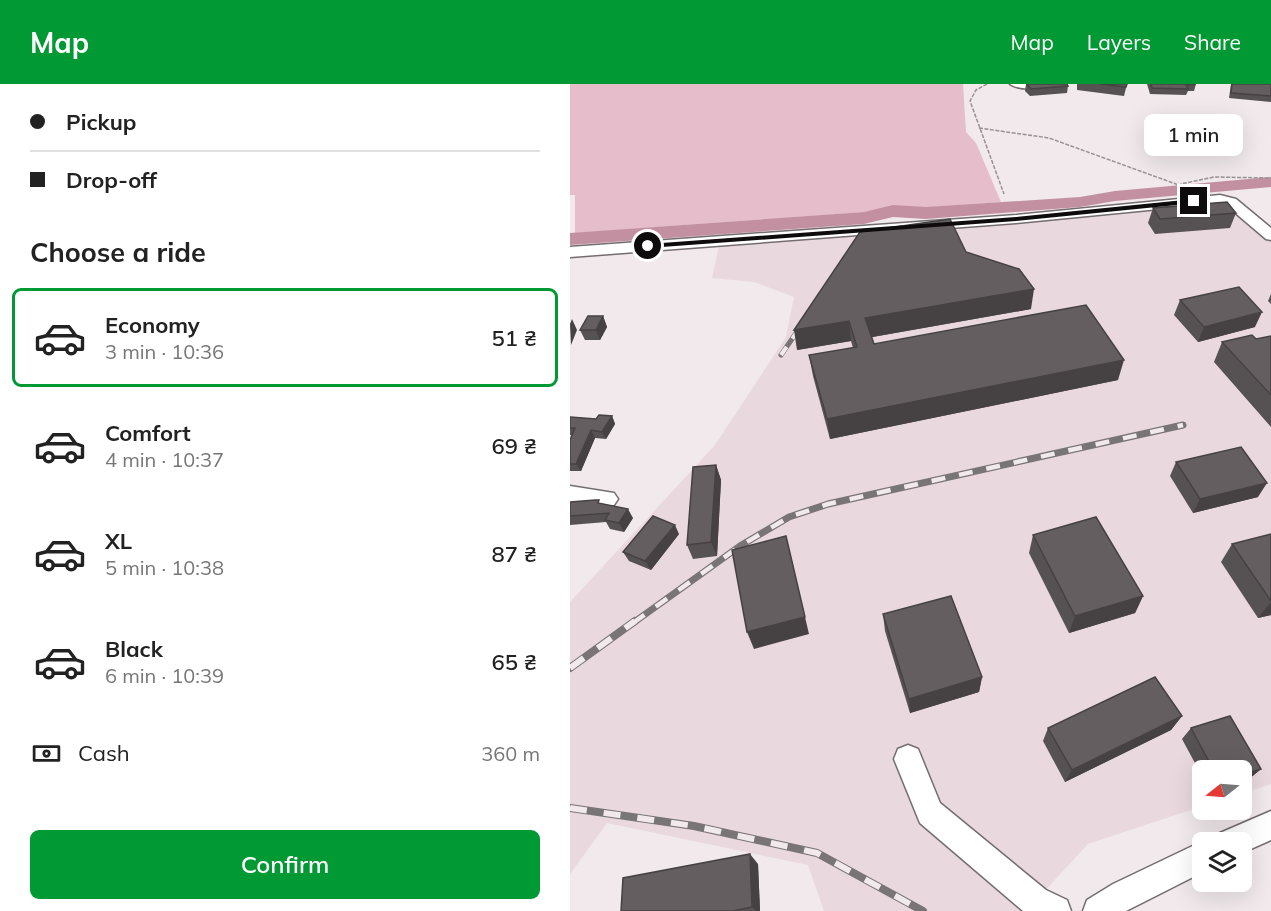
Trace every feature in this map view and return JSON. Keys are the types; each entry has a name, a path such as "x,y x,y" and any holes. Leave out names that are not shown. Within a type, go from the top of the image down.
{"street":[{"path":"1016,84 1044,84"},
{"path":"570,252 1016,219 1220,199 1231,202 1271,236"},
{"path":"570,494 608,499"},
{"path":"908,759 930,813 1035,901 1056,911"},
{"path":"1252,833 1271,825"},
{"path":"1098,911 1124,895 1192,861"}],"path":[{"path":"987,84 976,90 970,101 1004,194"},
{"path":"979,128 1049,138 1176,184 1184,189 1181,184 1191,180 1271,178"}],"shaded area":[{"path":"570,84 963,84 966,132 976,143 1001,202 575,233 575,195 570,195"},
{"path":"1226,201 1271,241 1271,784 1252,791 1252,760 1192,760 1192,810 1088,844 1026,911 824,911 808,865 607,823 570,874 570,602 715,445 786,337 794,297 754,282 712,278 719,246"}],"building":[{"path":"1027,84 1067,84 1068,86 1031,89"},
{"path":"1100,84 1127,84 1126,87"},
{"path":"1151,84 1196,84 1186,85 1188,89 1152,88"},
{"path":"1232,84 1271,84 1271,96 1231,93"},
{"path":"1227,202 1236,213 1160,219 1153,208"},
{"path":"950,219 966,252 1019,269 1034,289 865,318 874,344 1086,305 1124,360 827,419 809,355 857,347 849,321 794,330 860,232"},
{"path":"1239,287 1262,312 1204,327 1180,300"},
{"path":"588,316 603,316 596,330 580,330"},
{"path":"1252,335 1256,339 1271,336 1271,395 1222,342"},
{"path":"599,415 612,416 602,432 591,430 576,464 570,464 570,440 575,428 570,428 570,417 596,419"},
{"path":"1241,447 1267,483 1200,499 1176,462"},
{"path":"716,465 711,542 687,545 693,467"},
{"path":"599,500 598,503 628,509 619,523 605,520 609,513 570,516 570,502"},
{"path":"653,516 675,525 645,561 623,552"},
{"path":"1096,517 1143,596 1075,616 1033,535"},
{"path":"1271,534 1271,601 1232,544"},
{"path":"786,536 805,617 747,632 732,550"},
{"path":"951,596 982,677 909,699 883,614"},
{"path":"1155,677 1182,716 1072,770 1048,728"},
{"path":"1230,716 1261,769 1252,772 1252,760 1208,760 1191,728"},
{"path":"750,854 752,907 733,911 621,911 623,878"}],"waterway":[{"path":"570,239 864,218 893,211 926,213 1080,202 1115,196 1271,182"}],"railway":[{"path":"781,355 803,323"},
{"path":"633,623 740,546 789,517 828,504 1183,425"},
{"path":"570,668 635,621"},
{"path":"570,808 694,826 817,853 923,911"}],"route":[{"path":"648,246 1016,219 1194,201"}]}
